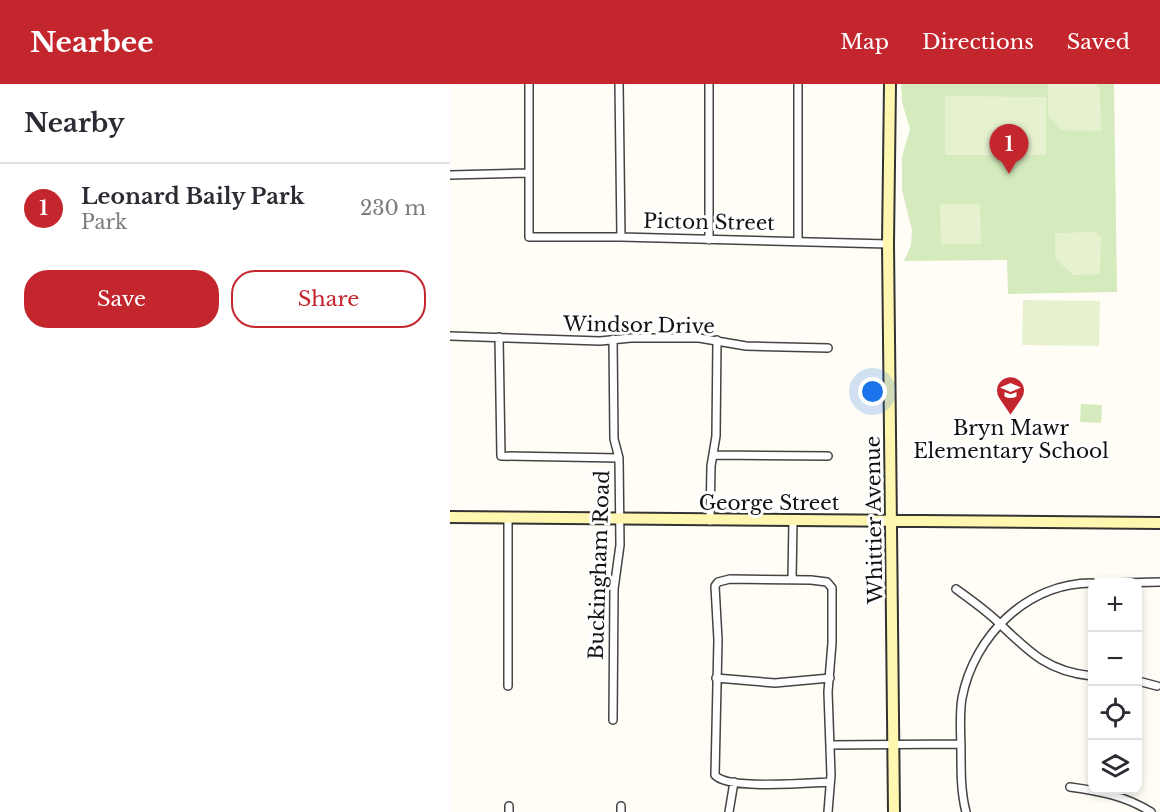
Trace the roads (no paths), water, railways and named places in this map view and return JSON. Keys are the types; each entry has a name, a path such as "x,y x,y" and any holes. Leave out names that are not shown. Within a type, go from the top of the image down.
{"street":[{"path":"450,174 529,173 529,84"},
{"path":"619,84 621,237"},
{"path":"709,84 709,240"},
{"path":"798,84 798,241"},
{"name":"Whittier Avenue","path":"890,84 888,244 893,522 894,812"},
{"name":"Picton Street","path":"529,173 529,237 888,244"},
{"name":"Windsor Drive","path":"450,336 500,337 513,340 717,340 764,348 828,348"},
{"path":"500,337 501,456 619,458"},
{"name":"Buckingham Road","path":"613,339 614,439 619,458 620,519 620,545 614,589 613,720"},
{"path":"710,521 717,340"},
{"path":"714,455 828,456"},
{"name":"George Street","path":"450,517 1160,524"},
{"path":"508,519 508,686"},
{"path":"792,520 792,580"},
{"path":"828,812 830,782 832,594 828,582 730,579 718,582 715,586 718,640 715,775 723,781 734,782 779,784 830,782"},
{"path":"1142,582 1160,582"},
{"path":"966,812 963,796 960,716 964,687 979,650 1000,624 1024,603 1064,587 1088,584"},
{"path":"956,589 1000,624 1030,654 1045,663 1075,674 1088,676"},
{"path":"716,678 775,683 830,678"},
{"path":"1142,682 1157,686"},
{"path":"830,745 961,744"},
{"path":"729,812 734,782"},
{"path":"1070,787 1112,794 1136,802 1151,812"}],"place":[{"name":"Leonard Baily Park","path":"1009,174"},
{"name":"Bryn Mawr Elementary School","path":"1011,416"}]}
